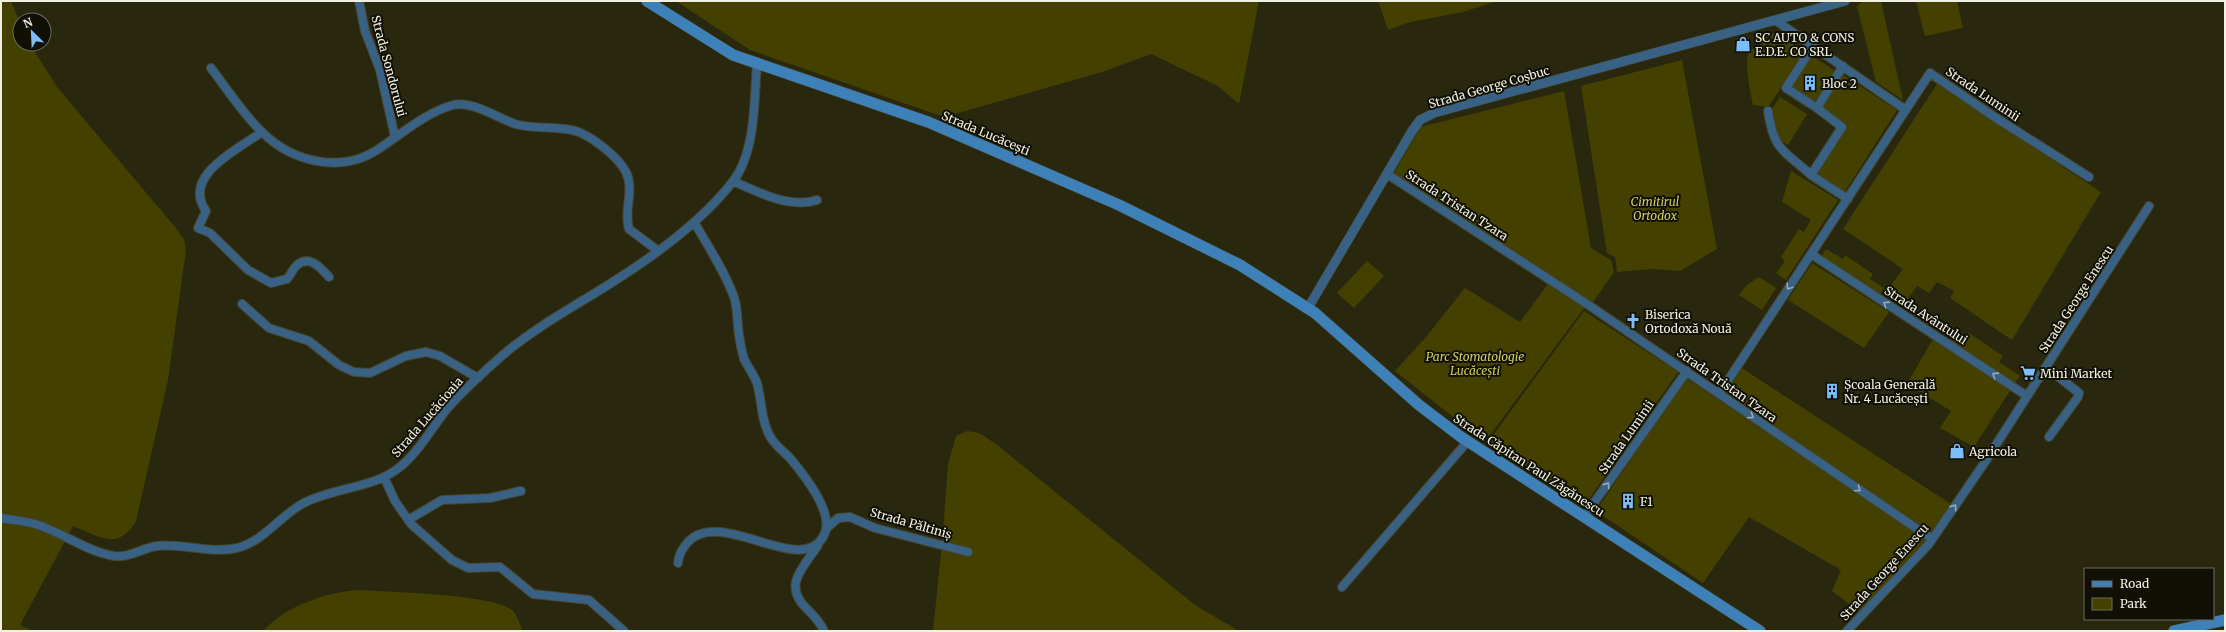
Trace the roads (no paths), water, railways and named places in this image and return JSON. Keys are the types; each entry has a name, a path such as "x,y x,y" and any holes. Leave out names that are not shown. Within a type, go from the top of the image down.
{"main road":[{"name":"Strada Lucăcești","path":"647,1 733,56 928,122 1119,205 1240,265 1308,308"},
{"name":"Strada Căpitan Paul Zăgănescu","path":"1308,308 1355,346 1419,405 1468,441 1756,628 1765,631"},
{"path":"2174,631 2225,620"}],"street":[{"name":"Strada Sondorului","path":"359,1 365,31 380,70 395,137"},
{"name":"Strada George Coșbuc","path":"1308,308 1412,131 1420,120 1434,113 1845,1"},
{"path":"1775,20 1906,110"},
{"path":"1811,175 1842,127 1817,108 1786,88 1813,46"},
{"name":"Strada Lucăcioaia","path":"1,518 36,524 73,542 113,556 126,556 160,546 208,549 233,548 247,544 264,535 307,502 384,477 402,465 454,401 520,340 610,284 657,250 694,222 733,181 740,171 749,146 757,64"},
{"path":"1817,108 1842,66"},
{"name":"Strada Sondorului","path":"211,68 262,132 288,151 314,161 333,164 355,160 379,149 431,114 454,104 475,107 527,127 569,129 582,133 622,166 630,187 629,229 657,250"},
{"name":"Strada Luminii","path":"1719,394 1930,73 1993,116 2089,177"},
{"path":"1768,111 1774,140 1780,149 1811,175 1848,199"},
{"path":"262,132 221,161 204,177 200,198 206,211 198,228 210,233 248,270 271,283 287,279 296,266 307,261 314,262 328,277"},
{"name":"Strada Tristan Tzara","path":"1387,174 1687,372 1932,539"},
{"path":"733,181 765,195 795,203 809,203 817,200"},
{"name":"Strada George Enescu","path":"1847,631 1932,539 2028,396 2149,206"},
{"path":"694,222 718,264 734,298 744,358 757,383 763,418 771,438 790,458 812,489 826,516 827,528"},
{"name":"Strada Avântului","path":"1811,254 2028,396"},
{"path":"242,304 269,328 309,341 339,365 354,372 370,373 406,356 426,352 440,356 478,378"},
{"path":"2046,368 2079,393 2078,397 2049,437"},
{"name":"Strada Luminii","path":"1584,517 1687,372"},
{"path":"1342,587 1468,441"},
{"path":"384,477 395,501 408,520 430,542 464,567 474,569 500,567 533,594 589,600 624,631"},
{"path":"408,520 442,500 490,498 521,492"},
{"name":"Strada Păltiniș","path":"824,631 819,622 800,601 794,590 796,580 827,528 838,518 850,516 875,528 968,552"},
{"path":"678,563 680,552 684,547 694,537 705,532 718,531 798,550 810,548 819,543"}],"place":[{"name":"SC AUTO & CONS E.D.E. CO SRL","path":"1743,44"},
{"name":"Bloc 2","path":"1810,83"},
{"name":"Biserica Ortodoxă Nouă","path":"1633,321"},
{"name":"Mini Market","path":"2028,373"},
{"name":"Școala Generală Nr. 4 Lucăcești","path":"1832,391"},
{"name":"Agricola","path":"1957,451"},
{"name":"F1","path":"1628,501"}],"park label":[{"name":"Cimitirul Ortodox","path":"1655,208"},
{"name":"Parc Stomatologie Lucăcești","path":"1475,363"}]}
